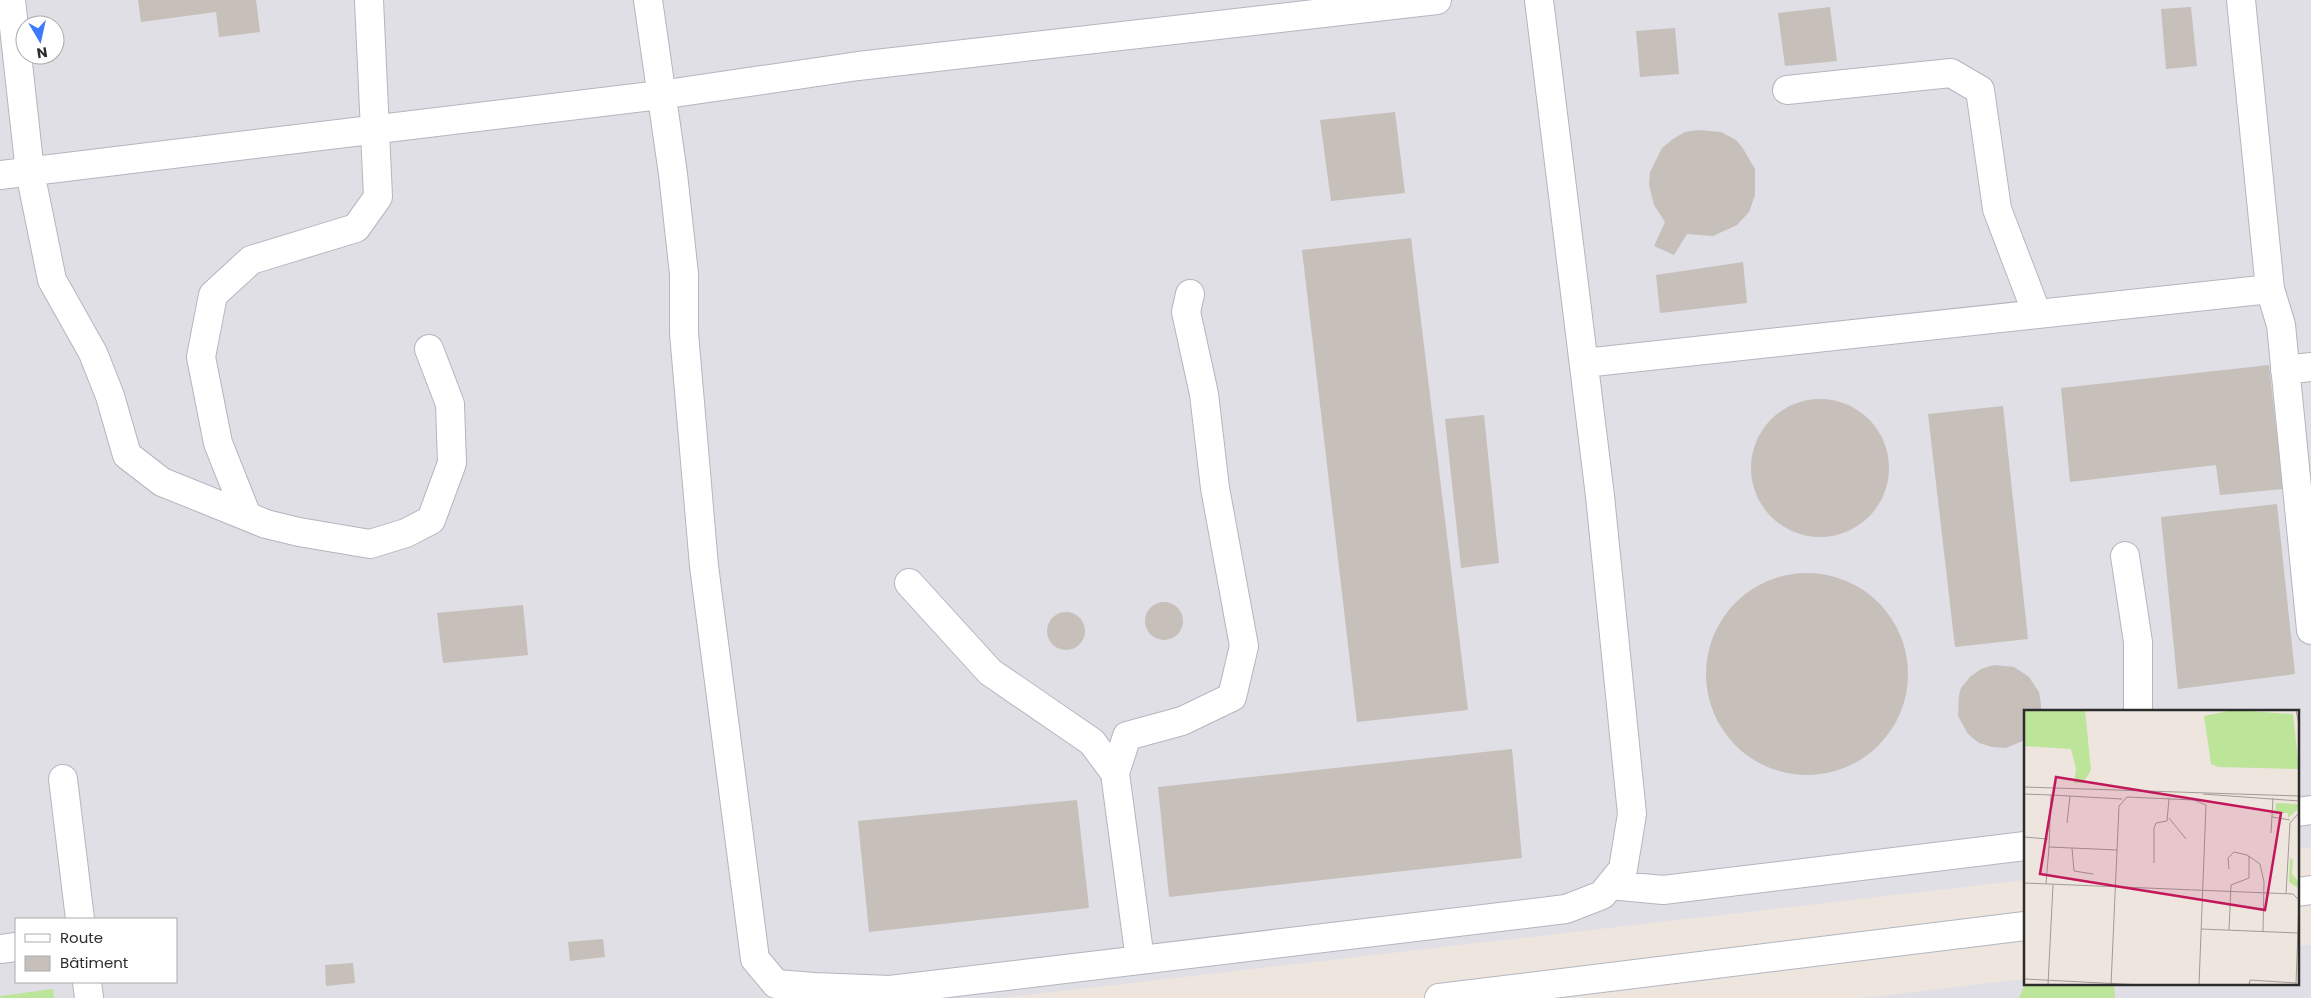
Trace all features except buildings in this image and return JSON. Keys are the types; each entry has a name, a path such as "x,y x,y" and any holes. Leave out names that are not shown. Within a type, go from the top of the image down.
{"street":[{"path":"11,0 30,172 52,280 93,353 110,396 127,455 162,482 266,524 299,532 370,544 406,534 431,520 452,463 450,404 429,349"},
{"path":"247,516 218,443 201,357 213,295 251,260 356,228 378,197 369,0"},
{"path":"648,0 660,95 673,174 684,274 684,333 704,566 755,959 776,984 890,990 1566,908 1602,895 1622,869 1632,814 1600,496 1539,0"},
{"path":"0,176 660,95 858,66 1437,0"},
{"path":"2241,0 2270,288 2281,325 2298,368 2311,630"},
{"path":"1787,90 1951,73 1980,90 1997,209 2037,314"},
{"path":"1584,363 2270,288"},
{"path":"1140,960 1115,773 1127,736 1182,721 1232,697 1244,646 1216,488 1204,394 1186,312 1190,294"},
{"path":"2125,556 2138,642 2138,710"},
{"path":"909,583 990,672 1092,742 1115,773"},
{"path":"63,779 80,918"},
{"path":"2298,812 2311,810"},
{"path":"1610,884 1663,890 2024,846"},
{"path":"2298,892 2311,890"},
{"path":"1439,998 2024,926"},
{"path":"0,950 15,948"},
{"path":"88,983 89,998"}],"shaded area":[{"path":"0,0 2311,0 2311,847 2298,849 2298,710 2024,710 2024,880 1001,998 0,998"},
{"path":"2311,945 2311,998 1862,998 2024,979 2024,986 2298,986 2298,946"}],"green space":[{"path":"2024,986 2114,986 2115,998 2019,998"},
{"path":"53,989 54,998 0,998 0,996"}]}
